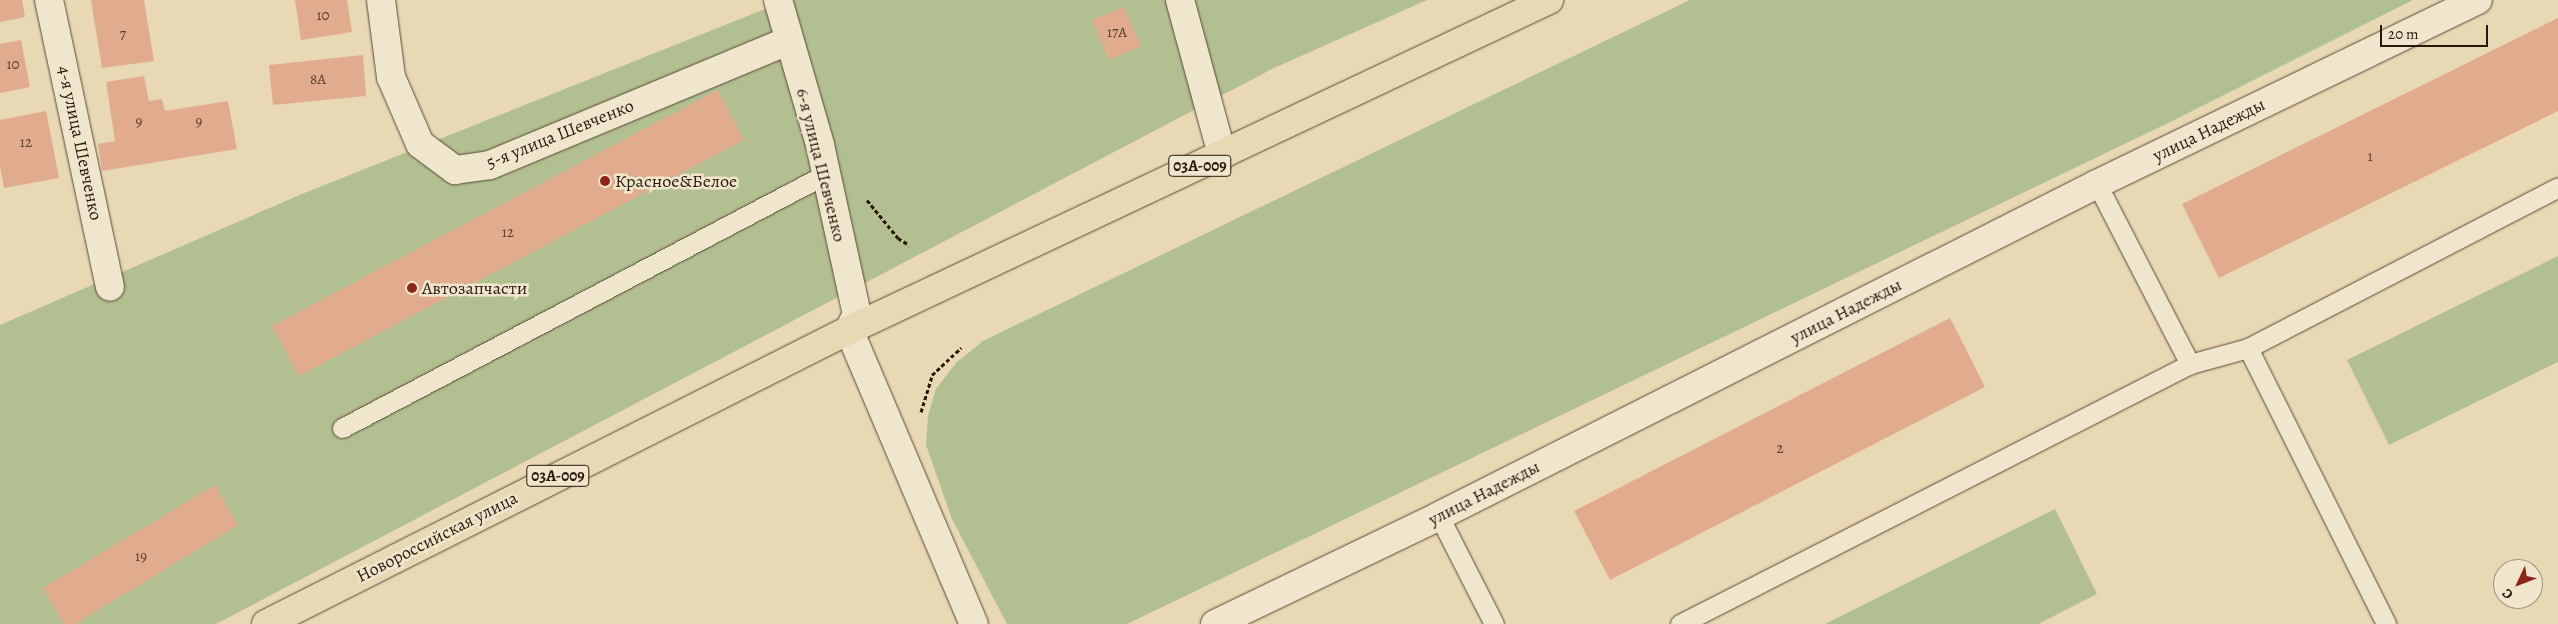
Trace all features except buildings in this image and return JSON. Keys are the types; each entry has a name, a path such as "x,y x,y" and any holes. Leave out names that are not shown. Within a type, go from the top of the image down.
{"main road":[{"name":"03А-009","path":"849,330 1549,0"},
{"name":"Новороссийская улица","path":"266,624 849,330"}],"street":[{"name":"4-я улица Шевченко","path":"49,0 110,287"},
{"name":"5-я улица Шевченко","path":"381,0 391,77 420,144 455,170 490,165 788,41"},
{"name":"6-я улица Шевченко","path":"778,0 788,41 820,145 824,175 857,314 849,330"},
{"path":"1180,0 1222,155"},
{"name":"улица Надежды","path":"1215,624 1439,516 2097,184 2478,0"},
{"path":"849,330 974,624"}],"lane":[{"path":"342,428 824,175"},
{"path":"2097,184 2190,364"},
{"path":"1680,624 2190,364 2248,348 2558,187"},
{"path":"2248,348 2382,623"},
{"path":"1439,516 1494,624"}],"path":[{"path":"920,421 932,375 961,348"}],"green space":[{"path":"788,0 1427,0 1274,68 216,624 0,624 0,325 302,194"},
{"path":"1690,0 2413,0 2166,124 1127,624 1007,624 952,519 926,445 928,416 936,389 956,363 983,341"},
{"path":"2558,256 2558,362 2389,445 2347,360"},
{"path":"2055,509 2097,594 2038,624 1825,624"}],"place":[{"name":"Красное&Белое","path":"605,181"},
{"name":"Автозапчасти","path":"412,288"}]}
